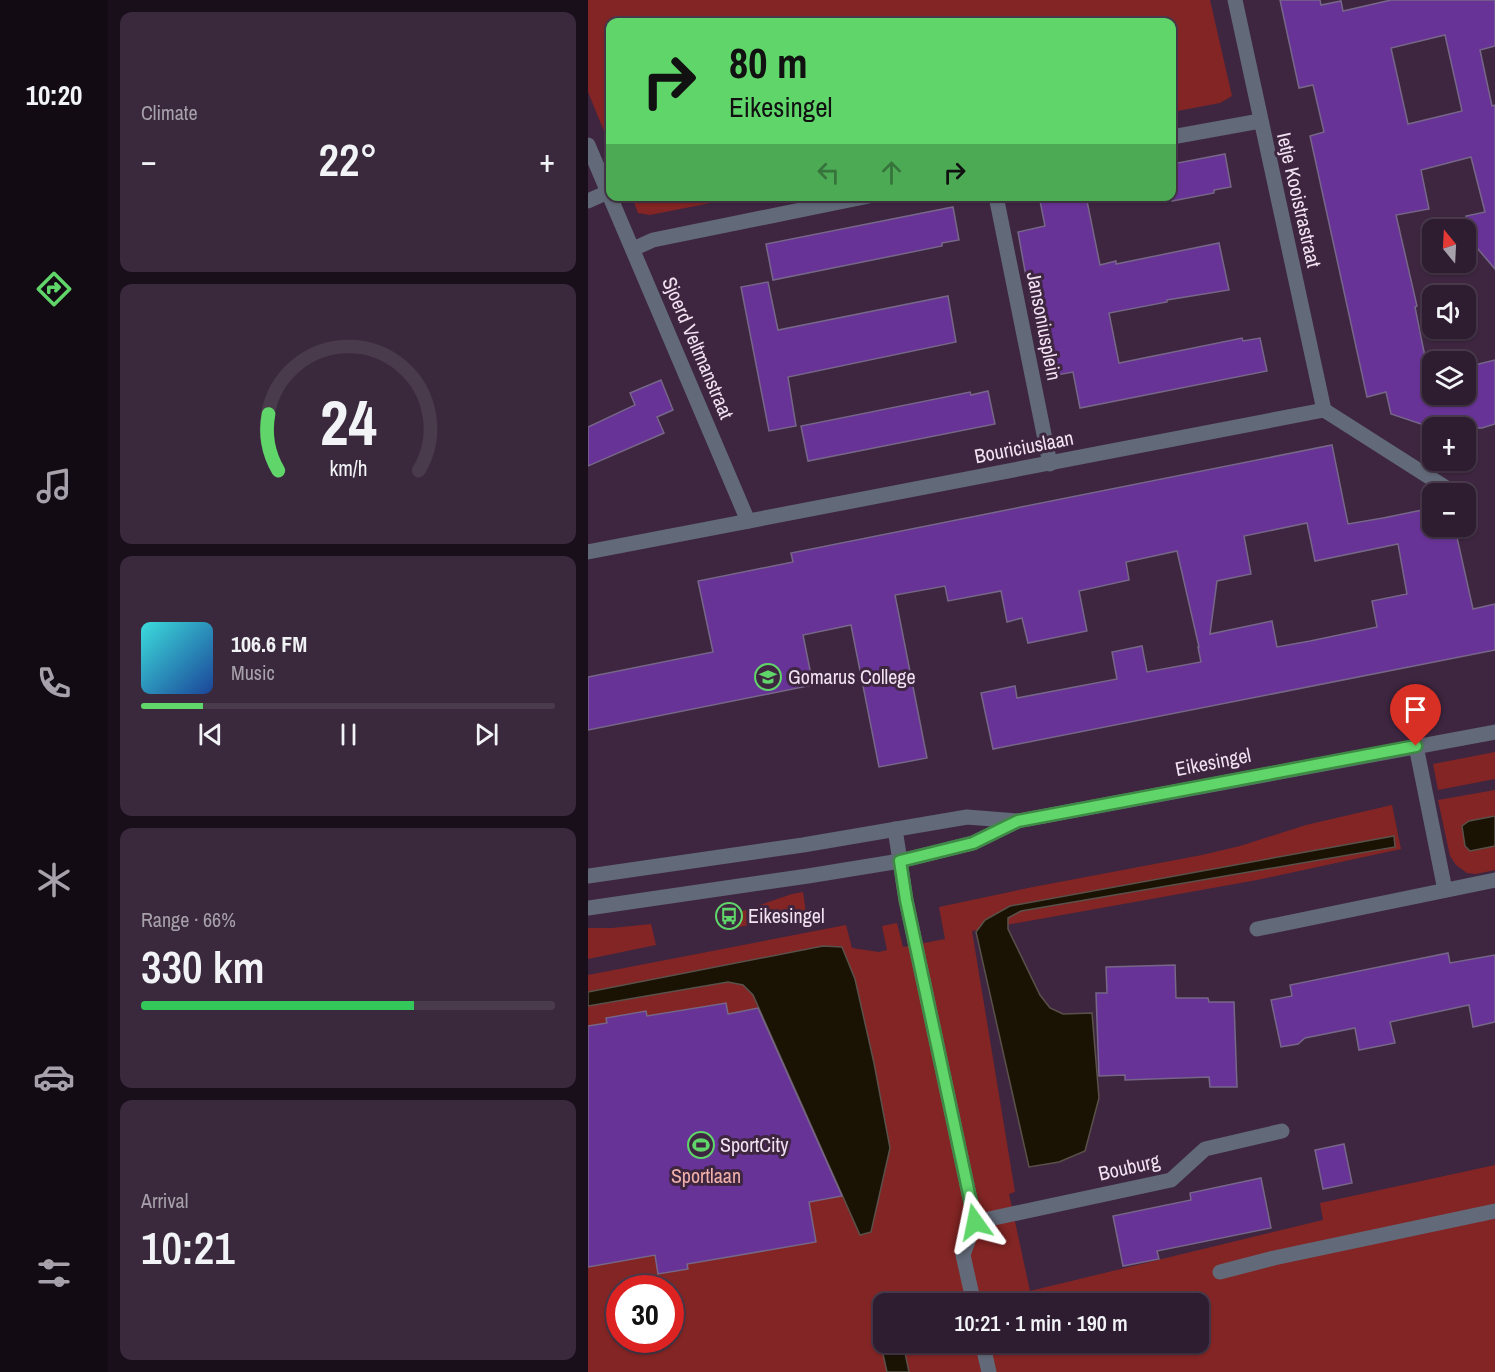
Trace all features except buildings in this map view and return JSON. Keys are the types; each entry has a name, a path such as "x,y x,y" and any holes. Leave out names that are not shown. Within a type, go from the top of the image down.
{"street":[{"name":"Ietje Kooistrastraat","path":"1235,0 1324,410"},
{"path":"1176,136 1260,121"},
{"name":"Sjoerd Veltmanstraat","path":"588,144 606,187"},
{"path":"588,201 606,193"},
{"name":"Sjoerd Veltmanstraat","path":"612,201 748,521"},
{"path":"633,249 653,240 844,201"},
{"name":"Jansoniusplein","path":"997,201 1050,464"},
{"path":"1324,410 1439,483"},
{"name":"Bouriciuslaan","path":"588,552 1324,410"},
{"name":"Eikesingel","path":"588,876 792,847 967,817 1018,821 1495,732"},
{"path":"1416,746 1445,890"},
{"name":"Eikesingel","path":"588,908 900,861 973,843 1018,821"},
{"path":"895,829 906,900 975,1222 963,1255 972,1293"},
{"path":"1257,929 1495,880"},
{"name":"Bouburg","path":"975,1222 1171,1180 1205,1149 1282,1131"},
{"path":"1220,1272 1274,1258 1495,1211"},
{"path":"985,1353 989,1372"}],"green space":[{"path":"588,0 1210,0 1232,96 1220,103 1176,111 1176,18 606,18 606,136 588,92"},
{"path":"634,201 721,201 650,215 638,213"},
{"path":"1495,752 1495,779 1438,790 1433,764"},
{"path":"1495,790 1495,816 1469,821 1470,851 1495,846 1495,870 1476,874 1467,873 1456,865 1450,856 1438,800"},
{"name":"Sportlaan","path":"1392,805 1401,849 1257,880 972,931 1015,1192 1009,1194 1030,1291 1323,1220 1320,1203 1495,1165 1495,1372 588,1372 588,1006 728,982 743,985 753,995 861,1235 890,1148 855,979 842,947 823,946 588,992 588,975 846,925 852,948 879,952 887,950 882,926 897,923 903,947 945,939 939,907 1240,846 1306,825"},
{"path":"803,892 806,913 730,929 728,916"},
{"path":"651,924 656,945 588,959 588,928"}],"shaded area":[{"path":"1495,816 1495,846 1470,851 1465,846 1462,826 1469,821"},
{"path":"1394,836 1395,847 1021,911 1008,918 1008,929 1040,995 1050,1008 1063,1014 1092,1013 1099,1098 1085,1151 1059,1162 1029,1167 976,932 985,920 1010,906"},
{"path":"823,946 842,947 855,979 890,1148 871,1232 860,1235 753,995 743,985 728,982 588,1006 588,992"},
{"path":"883,1353 905,1353 909,1372 887,1372"}],"place":[{"name":"Gomarus College","path":"768,677"},
{"name":"Eikesingel","path":"729,916"},
{"name":"SportCity","path":"701,1145"}],"route":[{"path":"975,1222 906,900 900,861 973,843 1018,821 1416,746"}]}
